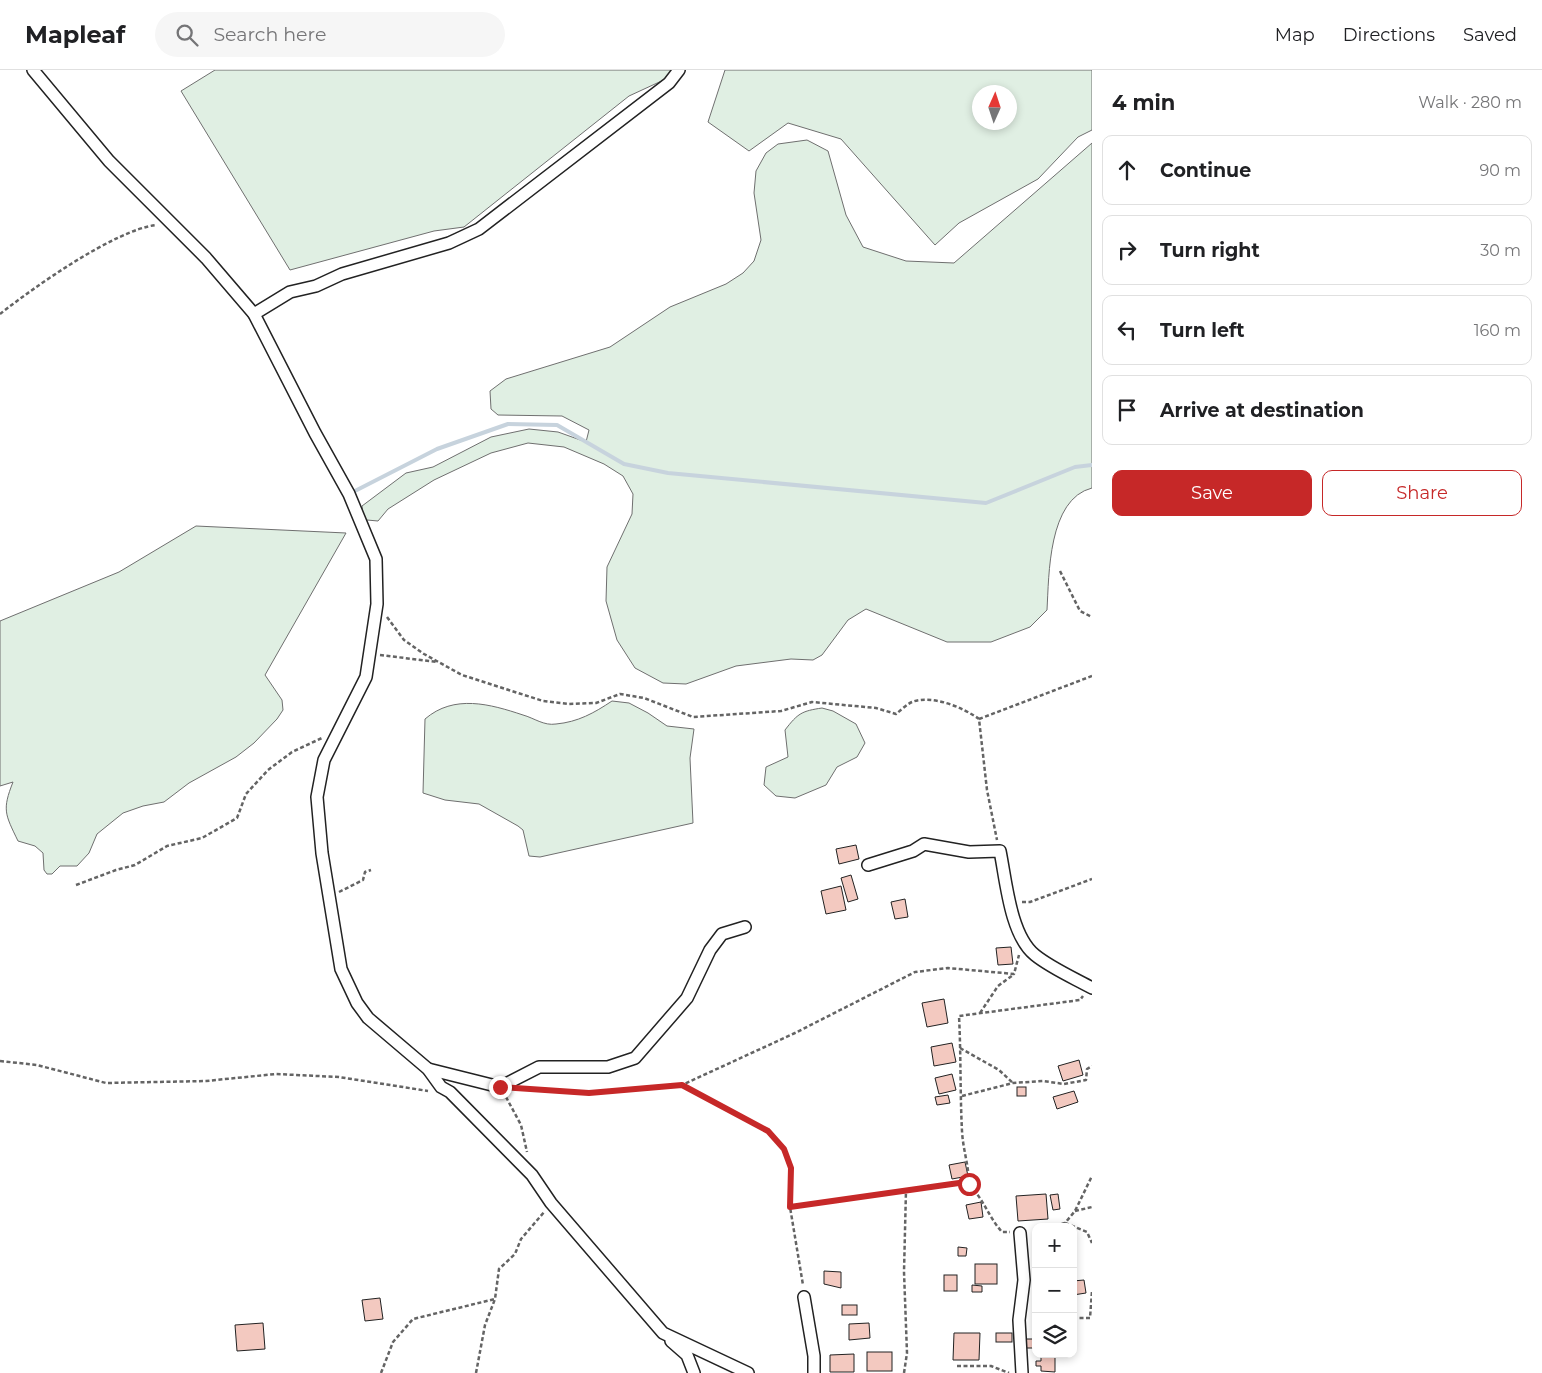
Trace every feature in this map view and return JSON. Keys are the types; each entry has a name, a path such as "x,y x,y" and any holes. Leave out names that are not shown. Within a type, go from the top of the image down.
{"street":[{"path":"33,70 109,161 174,223 254,314 314,433 349,494 376,559 377,604 366,676 324,760 317,797 322,853 330,891 341,969 357,1003 368,1018 428,1068 441,1088 450,1092 532,1175 551,1204 662,1333 688,1356 694,1373"},
{"path":"254,314 290,292 316,286 342,274 449,243 479,229 669,83 679,70"},
{"path":"868,865 913,851 924,844 969,852 1000,851 1012,911 1022,939 1034,955 1090,987"},
{"path":"428,1068 500,1087 539,1068 608,1067 635,1058 687,998 710,950 722,934 745,927"},
{"path":"1020,1233 1024,1280 1019,1320 1022,1373"},
{"path":"804,1297 814,1356 814,1373"},
{"path":"662,1333 748,1373"}],"path":[{"path":"0,314 51,277 98,249 150,226 174,223"},
{"path":"1060,571 1080,611 1092,617"},
{"path":"377,604 404,640 438,662 462,675 543,701 596,703 620,694 644,698 692,717 781,711 812,702 876,708 896,714 912,702 922,700 943,702 965,709 979,719 987,790 1000,851"},
{"path":"370,653 386,657 438,662"},
{"path":"979,719 1092,676"},
{"path":"76,885 135,865 167,846 202,838 237,818 246,794 268,770 292,752 341,728"},
{"path":"330,891 340,892 354,885 362,880 366,872 371,870"},
{"path":"1012,911 1022,902 1030,902 1092,879"},
{"path":"980,1013 998,986 1014,974 1022,939"},
{"path":"500,1087 589,1093 682,1085 795,1034 915,972 948,968 1014,974"},
{"path":"969,1184 969,1164 964,1155 962,1131 959,1016 1080,1000 1090,987"},
{"path":"960,1048 1000,1070 1013,1083"},
{"path":"0,1061 37,1065 106,1083 206,1081 276,1074 339,1077 433,1091 441,1088"},
{"path":"962,1096 1013,1083 1042,1080 1064,1084 1086,1080 1086,1069 1092,1066"},
{"path":"682,1085 768,1131 784,1149 791,1168 790,1207 804,1297"},
{"path":"500,1087 521,1125 532,1175"},
{"path":"1065,1223 1076,1211 1092,1176"},
{"path":"790,1207 966,1182 980,1194 1002,1232 1020,1233"},
{"path":"904,1373 906,1353 904,1272 906,1190"},
{"path":"476,1373 485,1325 495,1299 500,1270 515,1254 521,1239 551,1204"},
{"path":"1076,1211 1092,1207"},
{"path":"1077,1228 1088,1232 1092,1243"},
{"path":"1077,1318 1090,1318 1092,1290"},
{"path":"380,1373 393,1342 413,1319 495,1299"},
{"path":"957,1366 991,1366 1009,1373"}],"green space":[{"path":"215,70 674,70 668,78 629,96 464,227 434,231 290,270 181,91"},
{"path":"725,70 1092,70 1092,130 1078,137 1038,179 959,223 935,245 841,139 788,123 749,151 708,122"},
{"path":"807,140 828,151 846,215 863,247 906,261 954,263 1092,143 1092,488 1078,495 1067,507 1059,522 1051,559 1047,610 1030,627 991,642 947,642 866,609 848,620 822,655 813,660 791,659 736,666 686,684 663,683 635,668 617,640 606,601 607,567 632,514 633,494 623,476 604,464 564,447 528,443 491,453 434,480 388,509 378,521 367,520 363,516 362,506 406,473 433,467 491,437 529,429 558,432 586,442 589,430 562,416 498,415 491,409 490,391 506,379 610,347 670,307 726,284 743,273 754,261 761,240 754,193 756,171 766,153 778,144"},
{"path":"196,526 346,533 265,675 282,700 283,710 254,743 236,757 189,783 164,802 143,806 123,813 97,834 89,853 77,866 60,866 52,874 47,874 44,870 43,853 35,846 18,841 10,824 6,806 13,782 0,786 0,621 119,572"},
{"path":"612,701 629,703 667,726 694,729 690,758 693,823 540,857 529,856 523,830 518,826 479,804 445,800 423,793 425,719 436,711 460,704 485,705 498,707 543,723 552,724 579,719"},
{"path":"822,708 833,711 856,724 865,743 857,757 837,767 826,785 795,798 776,796 764,785 766,767 788,757 785,730 801,714"}],"building":[{"path":"856,845 859,859 839,864 836,849"},
{"path":"851,875 858,899 848,902 841,878"},
{"path":"841,886 846,910 826,914 821,891"},
{"path":"905,899 908,917 895,919 891,902"},
{"path":"1011,947 1013,964 998,965 996,948"},
{"path":"944,999 948,1023 927,1027 922,1003"},
{"path":"952,1043 956,1062 934,1066 931,1047"},
{"path":"1079,1060 1083,1075 1063,1081 1058,1066"},
{"path":"952,1074 956,1090 939,1094 935,1078"},
{"path":"1017,1087 1026,1087 1026,1096 1017,1096"},
{"path":"1074,1091 1078,1102 1057,1109 1053,1097"},
{"path":"948,1095 950,1103 937,1105 935,1097"},
{"path":"965,1162 968,1176 952,1179 949,1165"},
{"path":"1046,1194 1048,1219 1018,1221 1016,1196"},
{"path":"1058,1194 1060,1209 1053,1210 1050,1195"},
{"path":"981,1202 983,1217 969,1219 966,1205"},
{"path":"958,1247 967,1248 966,1256 958,1256"},
{"path":"975,1264 997,1264 997,1284 975,1284"},
{"path":"824,1271 841,1272 841,1288 824,1284"},
{"path":"944,1275 957,1275 957,1291 944,1291"},
{"path":"1084,1280 1086,1293 1077,1294 1077,1281"},
{"path":"972,1285 982,1286 982,1292 972,1292"},
{"path":"380,1298 383,1319 365,1321 362,1300"},
{"path":"842,1305 857,1305 857,1315 842,1315"},
{"path":"263,1323 265,1349 237,1351 235,1325"},
{"path":"869,1323 870,1338 849,1340 849,1324"},
{"path":"954,1333 980,1333 979,1360 953,1360"},
{"path":"996,1333 1012,1333 1012,1342 996,1342"},
{"path":"1025,1339 1032,1339 1032,1348 1025,1348"},
{"path":"867,1352 892,1352 892,1371 867,1371"},
{"path":"854,1354 854,1372 830,1372 830,1355"},
{"path":"1041,1358 1055,1358 1055,1372 1041,1371 1041,1366 1036,1366 1036,1361 1041,1361"}],"waterway":[{"path":"351,493 437,449 508,424 557,425 624,464 668,473 986,503 1075,467 1092,465"}],"route":[{"path":"500,1087 589,1093 682,1085 747,1118 768,1131 784,1149 791,1168 790,1207 966,1182 969,1184"}]}
